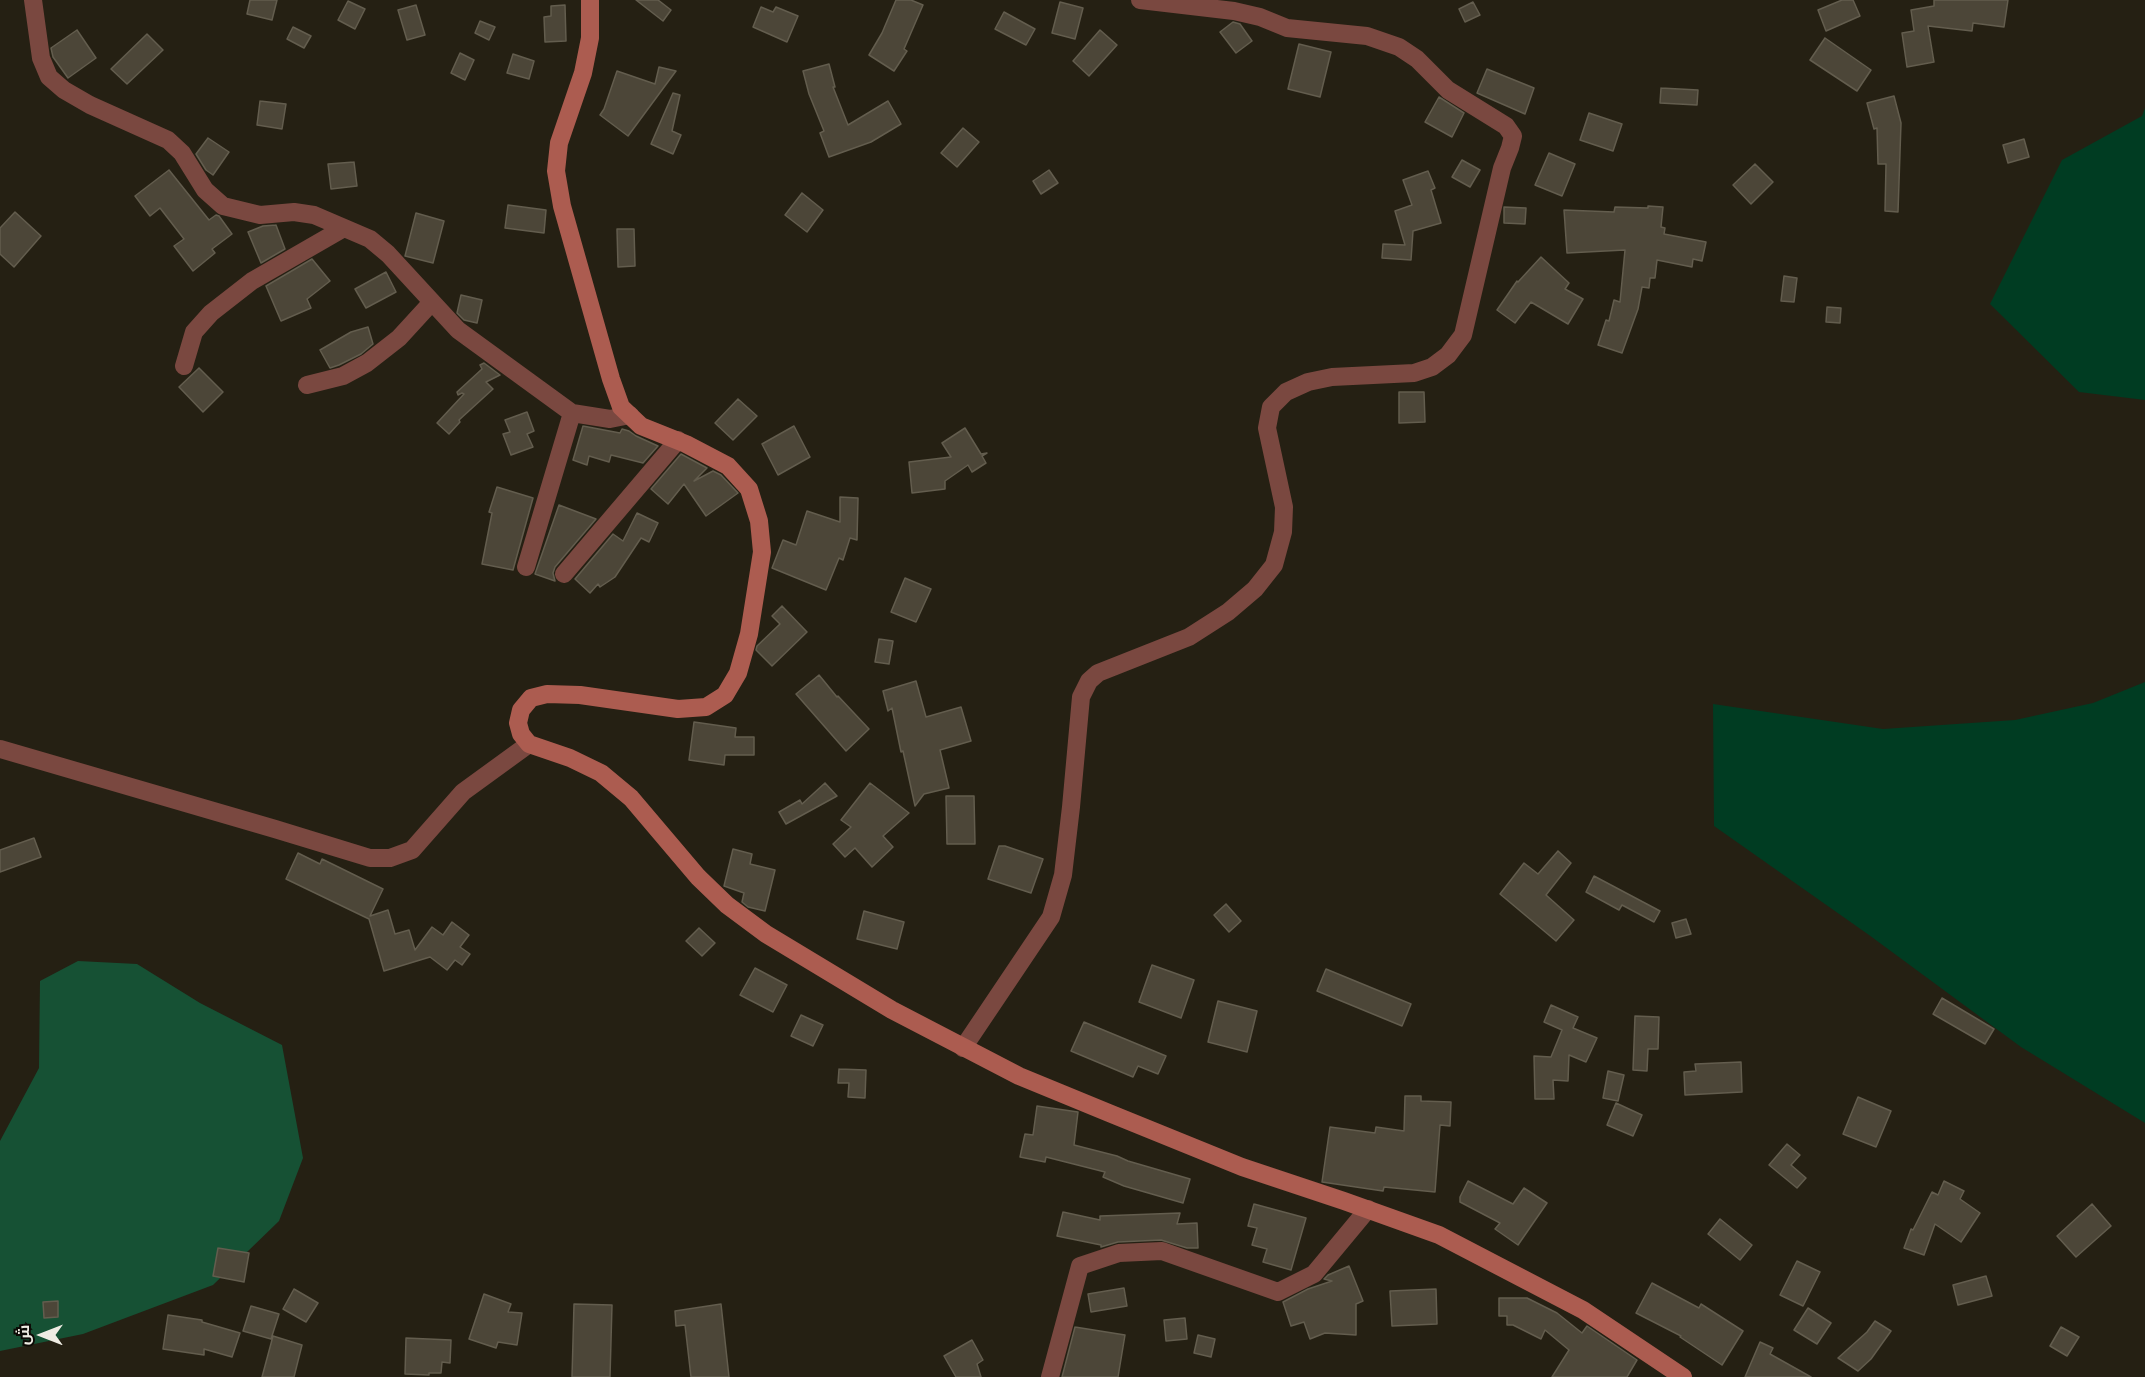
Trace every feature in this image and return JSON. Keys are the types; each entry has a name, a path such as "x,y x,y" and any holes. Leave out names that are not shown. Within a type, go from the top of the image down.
{"street":[{"path":"33,0 40,58 50,77 64,90 90,105 168,140 182,153 205,190 224,207 260,215 294,212 314,215 370,239 388,254 458,330 572,412 610,419 630,415"},
{"path":"590,0 590,38 583,73 559,143 556,171 562,206 610,379 621,407 641,426 678,440 728,466 748,489 759,521 762,552 749,634 738,673 725,695 705,707 678,709 580,695 547,694 531,698 521,710 518,723 521,734 529,744 570,758 601,773 631,798 698,877 727,905 766,934 892,1010 1019,1076 1242,1167 1439,1235 1583,1310 1683,1377"},
{"path":"963,1048 1051,916 1063,875 1081,698 1089,681 1098,673 1189,637 1228,612 1255,588 1274,565 1283,532 1284,507 1267,428 1271,407 1286,392 1308,382 1332,377 1413,373 1432,367 1448,356 1463,335 1502,168 1512,142 1512,136 1506,126 1448,90 1417,59 1399,47 1367,36 1287,28 1260,17 1234,11 1140,0"},
{"path":"184,366 194,332 210,313 252,281 344,228"},
{"path":"308,385 343,376 367,363 399,338 432,302"},
{"path":"526,567 572,412"},
{"path":"564,574 678,440"},
{"path":"0,749 370,858 390,858 412,850 463,792 529,744"},
{"path":"1050,1377 1080,1266 1119,1253 1162,1251 1278,1293 1314,1274 1368,1209"}],"green space":[{"path":"2145,108 2145,400 2079,392 1990,304 2062,160 2142,116"},
{"path":"2145,682 2145,1123 2021,1047 1869,935 1714,826 1713,704 1883,729 2015,720 2093,703"},
{"path":"78,961 137,964 200,1003 282,1045 303,1158 279,1221 213,1285 83,1334 0,1351 0,1141 39,1068 40,981"}],"building":[{"path":"250,0 277,0 272,20 247,14"},
{"path":"636,0 658,0 671,10 663,21"},
{"path":"896,0 911,0 923,5 904,49 907,51 894,71 869,55 882,33"},
{"path":"1842,0 1853,0 1860,16 1826,31 1818,10"},
{"path":"1934,0 2008,0 2004,27 1973,23 1972,31 1928,26 1934,62 1907,67 1902,33 1914,31 1911,10 1934,6"},
{"path":"348,1 365,9 355,29 338,20"},
{"path":"1060,2 1083,8 1075,39 1052,33"},
{"path":"1473,2 1480,15 1465,22 1459,9"},
{"path":"416,5 425,35 407,40 398,10"},
{"path":"565,5 566,41 545,42 544,17 551,16 551,6"},
{"path":"761,7 773,12 776,7 798,16 787,42 753,27"},
{"path":"1004,12 1035,29 1026,45 995,29"},
{"path":"480,21 495,27 489,40 475,33"},
{"path":"1233,22 1240,24 1252,41 1236,53 1220,32"},
{"path":"293,27 311,36 304,48 287,39"},
{"path":"77,30 96,58 68,78 53,57 51,48"},
{"path":"1100,30 1117,45 1089,76 1073,61"},
{"path":"147,34 163,50 127,84 111,69"},
{"path":"1825,38 1871,70 1857,91 1810,60"},
{"path":"1299,44 1331,52 1320,97 1288,89"},
{"path":"460,53 474,60 465,80 451,73"},
{"path":"513,54 534,61 529,79 507,73"},
{"path":"829,64 835,87 833,87 848,125 888,101 901,124 871,142 829,157 820,133 824,131 809,94 803,71"},
{"path":"659,67 676,71 628,136 600,115 617,71 655,84"},
{"path":"1487,69 1534,88 1525,114 1477,93"},
{"path":"1661,88 1698,90 1697,105 1660,103"},
{"path":"673,93 680,95 672,131 681,135 673,154 651,144"},
{"path":"1894,96 1901,123 1898,212 1885,211 1886,164 1878,164 1877,128 1874,129 1867,103"},
{"path":"1439,97 1464,113 1452,137 1425,122"},
{"path":"260,101 286,104 282,129 257,125"},
{"path":"1589,113 1622,124 1613,151 1580,140"},
{"path":"963,128 979,142 957,167 941,153"},
{"path":"208,138 229,152 213,175 206,170 196,154"},
{"path":"2024,139 2029,157 2008,163 2003,145"},
{"path":"1549,153 1575,164 1562,196 1535,185"},
{"path":"1462,160 1480,170 1470,187 1452,177"},
{"path":"354,162 357,186 331,189 328,164"},
{"path":"1755,164 1773,182 1751,204 1733,185"},
{"path":"169,170 209,220 216,215 219,216 232,234 212,249 215,253 193,271 174,246 184,239 160,208 150,216 135,196"},
{"path":"1049,170 1058,183 1041,194 1033,181"},
{"path":"1428,171 1435,188 1431,190 1441,223 1413,231 1411,260 1382,258 1383,244 1405,245 1395,211 1412,205 1403,180"},
{"path":"802,193 823,210 807,232 785,215"},
{"path":"508,205 546,210 544,233 505,228"},
{"path":"1648,206 1663,207 1661,227 1665,228 1664,234 1706,242 1702,261 1693,259 1692,267 1657,260 1655,278 1650,278 1649,288 1642,287 1638,309 1622,353 1598,345 1606,320 1609,321 1614,300 1620,302 1625,250 1567,253 1564,210 1614,212 1615,207 1648,208"},
{"path":"1504,207 1526,208 1525,224 1504,223"},
{"path":"15,212 41,236 14,267 0,254 0,228"},
{"path":"416,213 444,221 433,263 405,256"},
{"path":"276,225 285,249 261,263 248,232 263,226"},
{"path":"617,229 634,229 635,266 618,267"},
{"path":"1541,257 1569,283 1565,289 1583,299 1568,324 1531,302 1515,323 1497,310 1517,281"},
{"path":"312,259 330,281 307,299 311,308 281,321 266,286"},
{"path":"386,272 396,292 366,308 355,289"},
{"path":"1784,276 1797,278 1794,302 1781,301"},
{"path":"461,295 482,300 477,323 464,320 457,313"},
{"path":"1827,307 1841,308 1840,323 1826,322"},
{"path":"368,327 373,344 361,354 330,368 320,350 351,332"},
{"path":"484,363 500,375 486,382 493,389 459,420 460,422 449,434 437,423 464,394 458,395 457,392 482,369 480,365"},
{"path":"199,368 223,392 203,412 179,387"},
{"path":"1399,392 1424,392 1425,422 1399,423"},
{"path":"738,399 757,416 733,440 715,423"},
{"path":"527,412 534,431 527,434 533,447 511,455 503,434 510,432 505,420"},
{"path":"583,426 620,433 622,429 658,446 643,463 611,455 609,462 589,456 587,465 573,460"},
{"path":"794,426 810,457 778,475 762,444"},
{"path":"965,428 981,454 987,453 982,456 986,463 972,472 968,465 945,481 945,489 912,493 909,462 951,457 942,443"},
{"path":"681,454 707,468 694,481 713,471 721,475 738,493 706,516 684,484 668,504 651,489"},
{"path":"497,487 533,498 513,570 482,564 492,513 489,512"},
{"path":"840,497 858,498 857,540 850,538 843,560 839,558 826,590 772,568 783,540 796,545 807,511 840,522"},
{"path":"559,505 596,519 555,567 553,573 555,581 535,574"},
{"path":"637,513 658,523 649,542 641,538 615,577 600,587 598,584 590,593 575,579 613,534 623,541"},
{"path":"905,578 931,589 916,622 891,612"},
{"path":"782,606 807,632 772,666 756,650 757,646 780,624 772,616"},
{"path":"879,639 893,641 889,664 875,662"},
{"path":"819,675 869,729 846,751 796,694"},
{"path":"916,681 926,717 961,707 971,741 940,750 949,788 924,794 915,806 892,708 888,711 883,691"},
{"path":"694,722 736,728 735,737 754,737 754,755 725,755 724,765 689,760"},
{"path":"825,783 837,796 786,824 779,812 800,800 802,804"},
{"path":"870,783 909,813 883,836 893,847 872,867 855,848 845,857 833,844 851,827 841,820"},
{"path":"946,796 974,796 975,844 947,844"},
{"path":"34,838 41,857 0,872 0,850"},
{"path":"999,846 1043,859 1031,893 988,879"},
{"path":"733,849 752,854 750,864 775,870 765,911 748,907 742,902 744,893 724,886"},
{"path":"1558,851 1571,863 1546,895 1574,920 1556,941 1500,894 1524,863 1538,874"},
{"path":"298,853 320,864 322,859 383,889 370,916 388,910 395,934 409,930 415,950 432,927 443,935 452,922 469,935 460,947 470,954 462,965 455,960 447,970 430,957 384,971 369,919 286,879"},
{"path":"1594,876 1660,911 1654,922 1622,905 1619,910 1586,892"},
{"path":"1226,904 1241,921 1229,932 1214,915"},
{"path":"864,911 904,922 897,949 857,939"},
{"path":"1686,919 1691,934 1676,938 1672,923"},
{"path":"699,928 715,943 702,956 686,941"},
{"path":"1152,965 1194,980 1181,1018 1139,1002"},
{"path":"755,968 787,985 773,1012 740,995"},
{"path":"1326,969 1411,1004 1402,1026 1317,991"},
{"path":"1942,998 1994,1029 1985,1044 1933,1014"},
{"path":"1218,1001 1257,1011 1247,1052 1208,1042"},
{"path":"1551,1005 1578,1017 1573,1028 1597,1038 1586,1062 1569,1055 1568,1081 1553,1080 1554,1099 1535,1099 1534,1056 1551,1057 1562,1030 1544,1022"},
{"path":"801,1015 823,1025 813,1046 791,1036"},
{"path":"1635,1016 1659,1017 1658,1049 1648,1049 1647,1071 1633,1070"},
{"path":"1084,1022 1166,1056 1158,1074 1138,1066 1133,1077 1071,1051"},
{"path":"1741,1062 1742,1092 1685,1095 1684,1072 1696,1071 1695,1064"},
{"path":"839,1069 866,1070 865,1098 848,1097 849,1083 838,1083"},
{"path":"1608,1071 1624,1075 1618,1101 1603,1098"},
{"path":"1405,1096 1421,1096 1421,1101 1451,1102 1450,1126 1440,1125 1435,1192 1384,1187 1383,1191 1322,1182 1330,1127 1375,1133 1376,1127 1404,1131"},
{"path":"1858,1097 1891,1111 1876,1147 1843,1134"},
{"path":"1616,1103 1642,1115 1633,1136 1607,1125"},
{"path":"1037,1106 1078,1112 1074,1145 1190,1179 1183,1203 1124,1186 1103,1177 1105,1172 1046,1157 1045,1162 1020,1157 1025,1134 1033,1135"},
{"path":"1787,1144 1800,1155 1791,1165 1806,1178 1797,1188 1769,1165"},
{"path":"1468,1181 1513,1204 1524,1188 1547,1203 1518,1245 1495,1229 1500,1223 1460,1202"},
{"path":"1944,1181 1964,1191 1960,1199 1980,1213 1961,1242 1935,1224 1924,1255 1904,1248 1911,1229 1913,1230 1932,1192 1938,1195"},
{"path":"1254,1204 1306,1218 1291,1270 1263,1262 1267,1249 1252,1245 1257,1228 1248,1226"},
{"path":"2092,1204 2111,1226 2076,1257 2057,1236"},
{"path":"1063,1212 1100,1220 1100,1216 1180,1213 1177,1224 1197,1223 1198,1248 1187,1248 1161,1240 1118,1242 1101,1247 1101,1245 1057,1236"},
{"path":"1720,1219 1752,1245 1740,1260 1708,1234"},
{"path":"218,1248 249,1253 244,1282 213,1276"},
{"path":"1797,1261 1820,1272 1803,1306 1780,1295"},
{"path":"1349,1266 1363,1301 1356,1304 1356,1335 1325,1333 1310,1339 1304,1322 1291,1326 1283,1302 1308,1289 1332,1281 1324,1279"},
{"path":"1986,1276 1992,1296 1958,1305 1953,1285"},
{"path":"1652,1283 1699,1308 1701,1304 1743,1331 1722,1365 1681,1336 1636,1313"},
{"path":"1124,1288 1127,1306 1091,1312 1088,1294"},
{"path":"294,1289 318,1303 306,1322 283,1309"},
{"path":"1436,1289 1437,1324 1392,1326 1390,1291"},
{"path":"484,1294 511,1304 508,1312 522,1313 517,1345 498,1342 496,1348 469,1339"},
{"path":"1499,1298 1527,1298 1557,1313 1582,1333 1587,1326 1637,1360 1627,1377 1552,1377 1569,1350 1545,1330 1541,1339 1513,1325 1507,1325 1507,1316 1499,1316"},
{"path":"58,1301 58,1317 44,1318 43,1302"},
{"path":"574,1304 612,1305 610,1377 572,1377"},
{"path":"721,1304 729,1377 691,1377 685,1325 676,1326 675,1311"},
{"path":"251,1306 279,1314 271,1339 243,1331"},
{"path":"1808,1308 1831,1323 1817,1344 1794,1330"},
{"path":"168,1315 202,1320 202,1322 240,1333 232,1357 204,1349 204,1355 163,1349"},
{"path":"1185,1318 1187,1339 1166,1341 1164,1320"},
{"path":"1875,1321 1891,1331 1871,1359 1858,1371 1838,1358 1867,1332"},
{"path":"1075,1327 1125,1335 1118,1377 1062,1377"},
{"path":"2061,1327 2079,1337 2067,1356 2050,1346"},
{"path":"1198,1335 1215,1339 1211,1357 1194,1353"},
{"path":"273,1336 302,1345 294,1377 262,1377"},
{"path":"406,1338 451,1340 450,1363 442,1362 441,1373 405,1374"},
{"path":"972,1340 983,1360 977,1364 981,1377 956,1377 944,1356"},
{"path":"1760,1342 1773,1348 1770,1354 1811,1377 1745,1377"}]}
